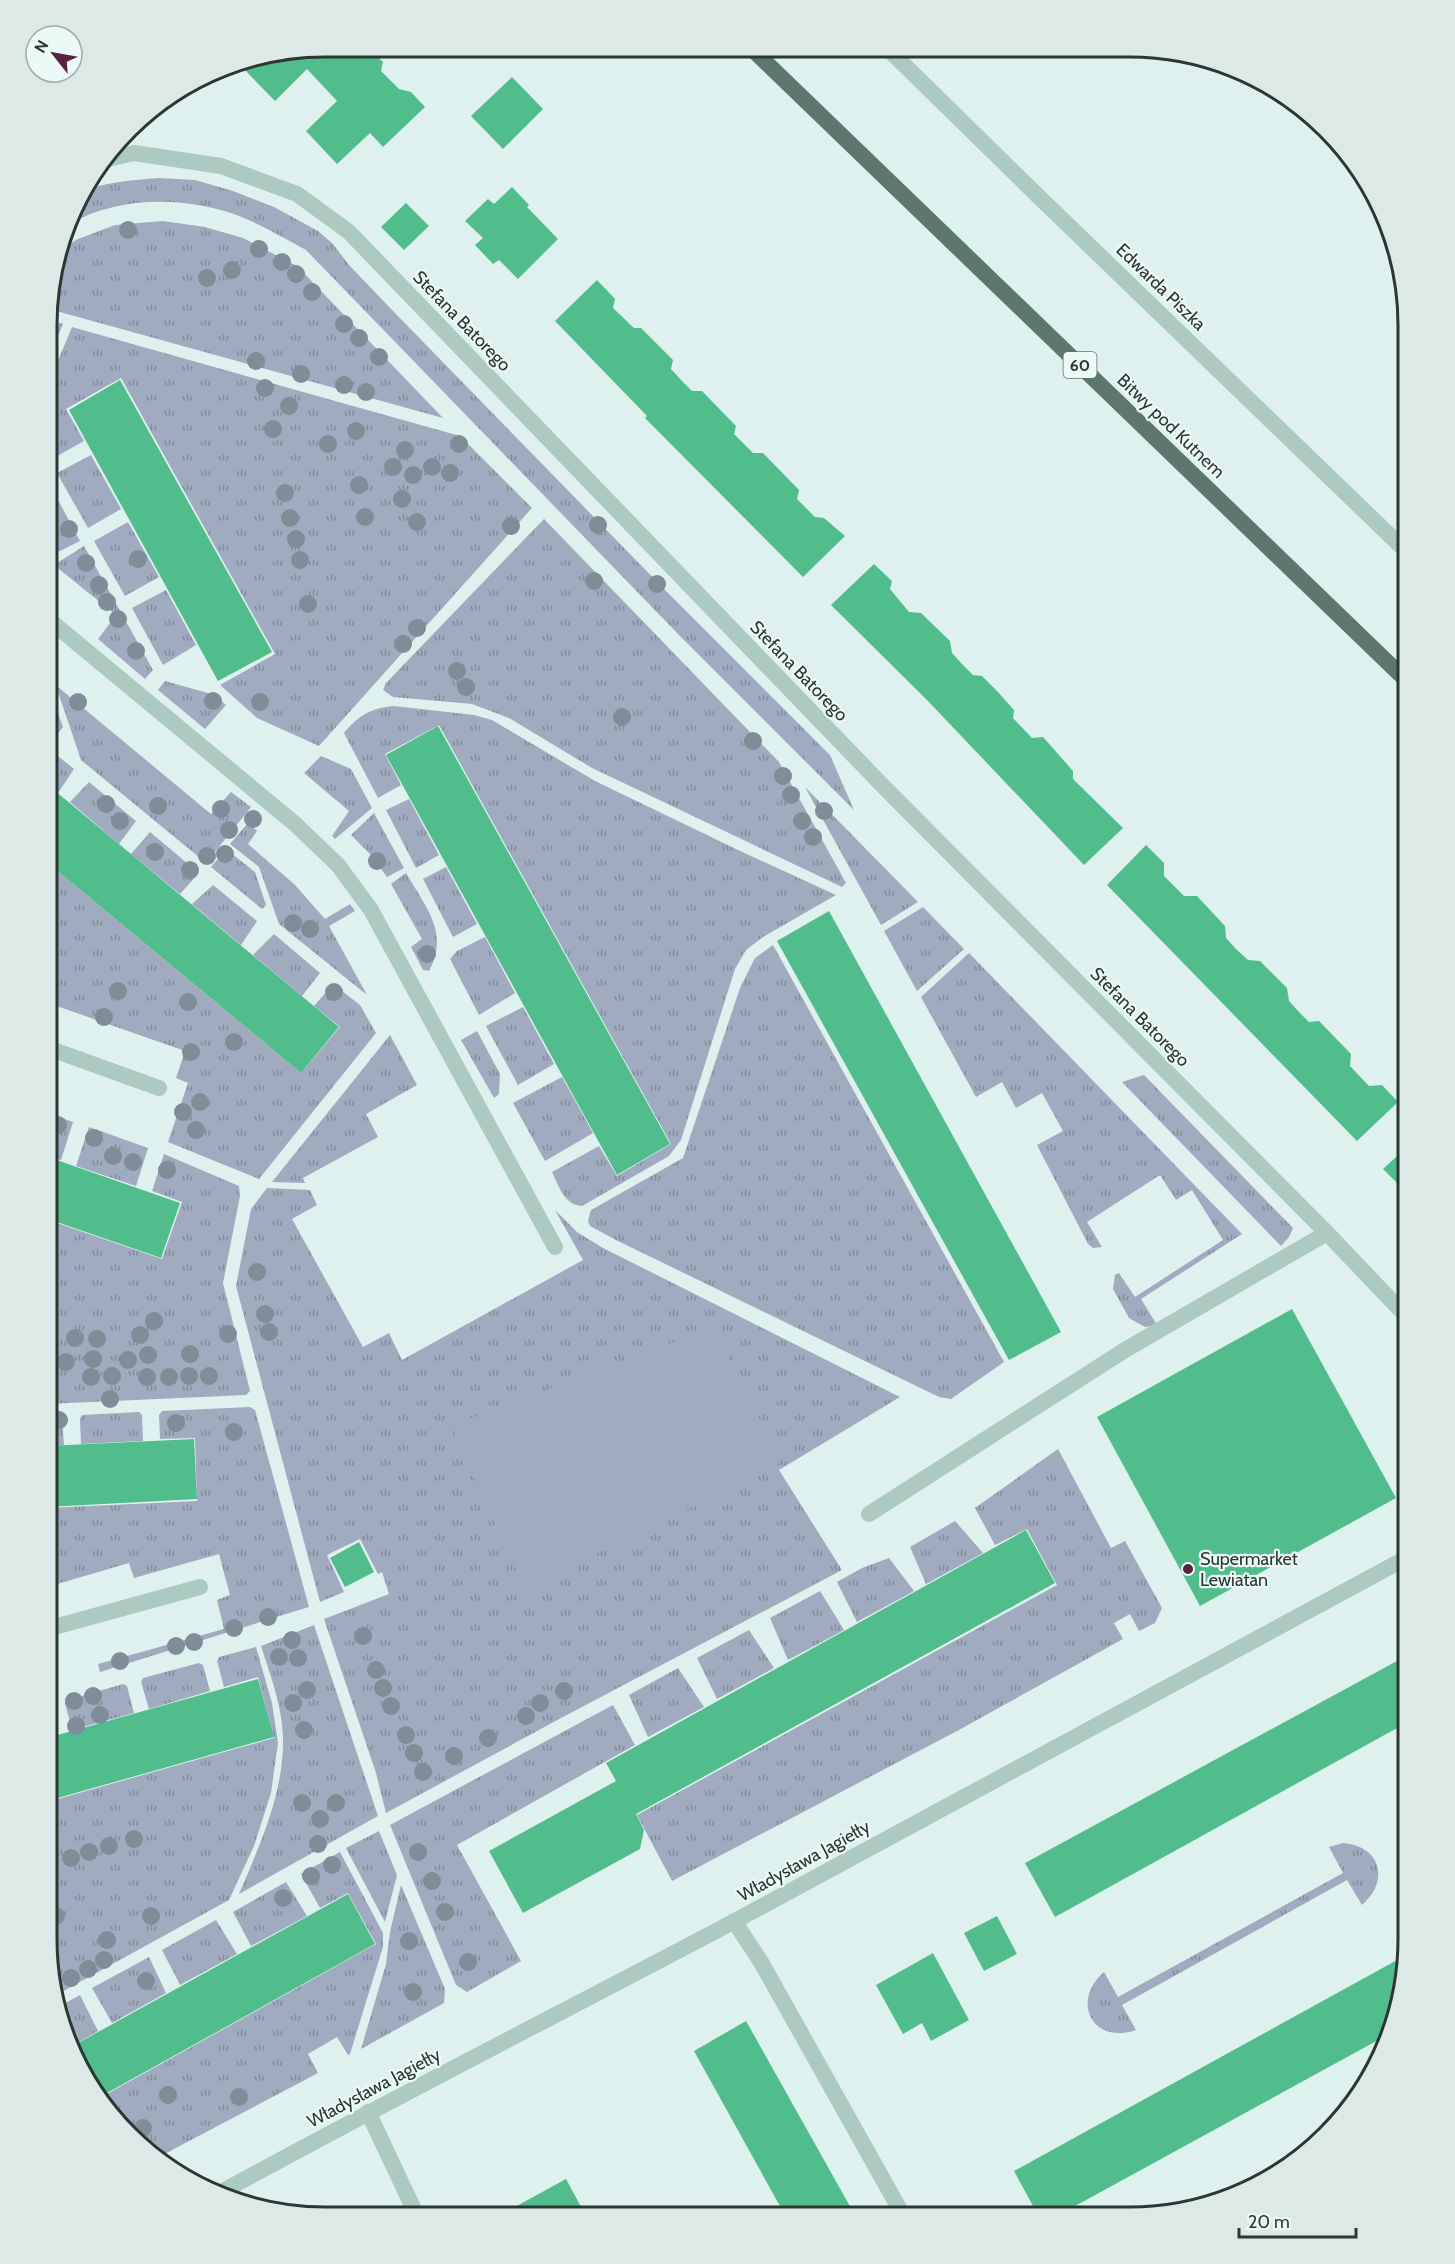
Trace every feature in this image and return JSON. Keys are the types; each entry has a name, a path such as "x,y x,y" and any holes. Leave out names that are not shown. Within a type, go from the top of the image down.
{"main road":[{"name":"Bitwy pod Kutnem","path":"760,57 1398,672"}],"street":[{"name":"Edwarda Piszka","path":"896,57 1398,543"},
{"name":"Stefana Batorego","path":"116,157 134,153 221,166 297,194 349,232 881,784 1327,1233 1398,1308"},
{"path":"57,626 285,816 338,865 371,910 555,1247"},
{"path":"57,1051 159,1088"},
{"path":"869,1514 1125,1350 1327,1233"},
{"name":"Władysława Jagiełły","path":"228,2189 368,2112 734,1921 1198,1668 1398,1562"},
{"path":"57,1626 200,1587"},
{"path":"734,1921 761,1962 898,2207"},
{"path":"368,2112 413,2207"}],"green space":[{"path":"141,179 195,180 233,191 274,207 318,231 333,244 349,265 394,312 666,591 830,755 854,810 680,636 306,250 231,213 190,204 148,202 128,204 107,208 79,219 95,187"},
{"path":"163,221 205,227 243,238 297,266 443,418 58,311 59,290 70,244 115,225"},
{"path":"57,322 63,324 57,338"},
{"path":"72,327 460,436 532,508 319,746 257,718 220,685 275,654 121,378 66,409 84,441 57,456 57,363"},
{"path":"91,455 121,509 88,528 57,473"},
{"path":"57,498 80,541 57,552"},
{"path":"544,519 779,762 846,883 842,887 592,768 509,718 472,704 393,697 383,690 386,683"},
{"path":"128,522 159,577 125,596 94,541"},
{"path":"84,546 153,670 145,679 98,639 116,615 57,567 57,563"},
{"path":"166,590 196,645 163,665 132,608"},
{"path":"165,681 215,695 226,705 205,729 158,690"},
{"path":"58,687 211,814 231,792 251,807 206,863 81,760"},
{"path":"394,706 474,715 492,720 595,781 836,895 763,937 746,950 735,969 681,1140 669,1156 582,1206 566,1198 552,1172 599,1146 617,1176 671,1144 439,725 385,754 401,785 378,798 344,733 355,721 366,714"},
{"path":"57,711 63,727 57,734"},
{"path":"57,755 74,769 57,792"},
{"path":"321,756 351,769 372,808 335,839 332,836 349,811 304,773"},
{"path":"89,782 136,821 119,844 70,802"},
{"path":"805,787 918,902 881,925"},
{"path":"409,799 439,855 416,868 386,810"},
{"path":"374,813 404,868 387,877 370,854 351,835"},
{"path":"248,823 257,831 248,844 295,885 325,919 350,904 355,911 329,926 367,995 279,924 259,867 230,844"},
{"path":"150,832 199,873 180,894 131,854"},
{"path":"226,849 255,872 266,905 262,909 211,867"},
{"path":"446,867 477,924 453,937 423,879"},
{"path":"57,870 301,1073 340,1027 314,1006 333,984 360,1005 376,1033 259,1179 168,1142 188,1083 176,1078 185,1051 57,1006"},
{"path":"406,873 427,908 436,932 435,957 429,971 423,970 411,947 422,939 391,884"},
{"path":"213,885 257,921 241,945 192,904"},
{"path":"923,907 964,949 917,991 884,931"},
{"path":"274,934 320,973 302,996 253,955"},
{"path":"485,937 515,993 479,1015 450,959 457,951"},
{"path":"773,945 1004,1362 951,1399 939,1397 616,1240 590,1226 588,1221 591,1210 683,1158 740,988 755,958"},
{"path":"969,953 1242,1234 1141,1299 1157,1325 1145,1327 1129,1318 1113,1289 1115,1275 1119,1273 1135,1297 1223,1240 1192,1190 1176,1200 1160,1175 1087,1222 1102,1247 1093,1248 1088,1244 1037,1145 1063,1131 1042,1093 1016,1108 1002,1082 976,1097 921,997"},
{"path":"523,1007 554,1064 518,1085 486,1026"},
{"path":"477,1031 500,1074 499,1094 494,1098 461,1040"},
{"path":"390,1035 417,1085 366,1114 378,1137 303,1178 305,1183 272,1182"},
{"path":"1144,1075 1293,1228 1281,1246 1122,1082"},
{"path":"562,1077 593,1133 545,1161 513,1103"},
{"path":"57,1116 73,1122 61,1160 57,1159"},
{"path":"89,1127 148,1148 136,1186 76,1166"},
{"path":"164,1154 239,1186 240,1196 223,1283 250,1391 246,1395 57,1404 57,1223 162,1259 182,1202 152,1191"},
{"path":"267,1188 310,1190 317,1205 292,1219 363,1347 389,1333 402,1360 583,1260 555,1210 577,1232 603,1248 900,1397 779,1470 842,1570 386,1813 376,1773 324,1619 389,1594 382,1572 378,1574 360,1539 327,1555 344,1592 320,1602 236,1286 251,1209"},
{"path":"714,1327 781,1462 525,1589 451,1426"},
{"path":"250,1407 255,1410 309,1607 100,1672 98,1664 224,1629 217,1600 230,1595 219,1554 134,1578 129,1563 57,1584 57,1508 197,1501 195,1438 160,1439 159,1415 162,1411"},
{"path":"139,1412 142,1415 143,1441 81,1444 80,1419 82,1415"},
{"path":"57,1416 62,1419 64,1445 57,1445"},
{"path":"1058,1449 1111,1548 1125,1541 1162,1608 1155,1623 1139,1631 1130,1614 1114,1623 1123,1639 957,1731 672,1881 637,1815 1057,1585 1027,1529 995,1545 975,1508"},
{"path":"955,1521 983,1553 926,1584 910,1547"},
{"path":"889,1558 914,1591 857,1622 837,1582 862,1568"},
{"path":"820,1591 844,1630 788,1660 770,1618"},
{"path":"314,1625 378,1816 239,1894 274,1803 282,1764 281,1720 276,1694 261,1646"},
{"path":"749,1630 774,1668 717,1699 697,1658"},
{"path":"256,1647 272,1703 278,1743 271,1793 254,1846 229,1900 62,1992 57,1939 57,1799 274,1738 258,1677 224,1687 217,1661 219,1657"},
{"path":"199,1663 203,1665 210,1691 149,1709 141,1682 143,1678"},
{"path":"678,1668 704,1707 648,1737 629,1695"},
{"path":"123,1684 127,1686 134,1713 72,1730 65,1703 68,1700"},
{"path":"613,1705 635,1745 457,1845 521,1961 467,1992 456,1985 390,1825"},
{"path":"379,1831 397,1875 385,1922 346,1848"},
{"path":"1343,1843 1366,1851 1377,1866 1376,1886 1371,1896 1362,1905 1347,1880 1122,2005 1136,2030 1121,2033 1108,2031 1098,2026 1091,2018 1088,2007 1089,1996 1094,1984 1104,1972 1118,1997 1343,1873 1329,1847"},
{"path":"340,1852 383,1933 383,1947 350,2054 348,2055 337,2037 308,2054 318,2073 165,2154 124,2116 106,2094 376,1944 348,1893 320,1908 301,1874"},
{"path":"286,1882 307,1916 251,1946 233,1912"},
{"path":"401,1885 445,1989 444,2003 361,2049 386,1964 390,1932"},
{"path":"216,1920 237,1954 180,1985 162,1950"},
{"path":"149,1957 166,1993 112,2023 92,1988"},
{"path":"80,1995 98,2031 78,2043 65,2003"}],"building":[{"path":"378,57 383,62 381,71 399,89 411,92 425,107 383,147 370,133 337,164 306,131 337,101 307,69 275,101 244,69 290,59"},
{"path":"512,77 543,109 503,149 471,116"},
{"path":"512,187 529,205 527,207 558,239 518,279 499,260 493,264 475,245 483,238 465,221 488,199 494,204"},
{"path":"406,203 429,226 404,250 381,227"},
{"path":"597,280 615,299 613,308 634,328 641,328 673,360 671,369 682,381 692,391 702,391 736,426 734,434 753,453 763,453 799,490 797,499 815,517 824,518 845,536 803,577 645,418 647,416 555,321"},
{"path":"120,380 272,652 218,681 69,410"},
{"path":"874,564 892,581 890,589 909,612 921,613 950,641 952,653 962,664 973,675 982,676 997,691 1014,710 1013,718 1032,738 1043,737 1073,771 1073,779 1123,828 1084,865 926,699 831,605"},
{"path":"438,726 670,1144 617,1175 386,755"},
{"path":"57,792 339,1027 301,1073 57,870"},
{"path":"1146,845 1164,863 1164,876 1184,896 1197,896 1225,926 1226,938 1236,949 1248,960 1260,961 1287,988 1289,1001 1299,1012 1309,1022 1319,1021 1351,1054 1350,1066 1369,1086 1382,1085 1398,1102 1357,1141 1107,885"},
{"path":"829,911 1061,1332 1009,1360 777,941"},
{"path":"1398,1155 1398,1184 1383,1169"},
{"path":"57,1160 180,1203 161,1258 57,1222"},
{"path":"1292,1309 1396,1498 1200,1606 1097,1417"},
{"path":"194,1439 197,1499 57,1506 57,1446"},
{"path":"1026,1530 1055,1583 636,1814 644,1830 640,1849 523,1913 489,1851 616,1781 606,1763"},
{"path":"359,1542 374,1572 345,1587 330,1558"},
{"path":"1398,1660 1398,1728 1055,1917 1025,1863"},
{"path":"258,1679 274,1737 57,1798 57,1735"},
{"path":"348,1894 375,1944 106,2094 78,2043"},
{"path":"997,1916 1017,1954 984,1971 964,1933"},
{"path":"933,1953 969,2020 931,2041 922,2023 903,2034 876,1985"},
{"path":"1397,1960 1393,1991 1378,2040 1073,2207 1034,2207 1014,2171"},
{"path":"746,2021 850,2207 780,2207 694,2051"},
{"path":"566,2179 581,2207 515,2207"}],"place":[{"name":"Supermarket Lewiatan","path":"1188,1569"}]}
